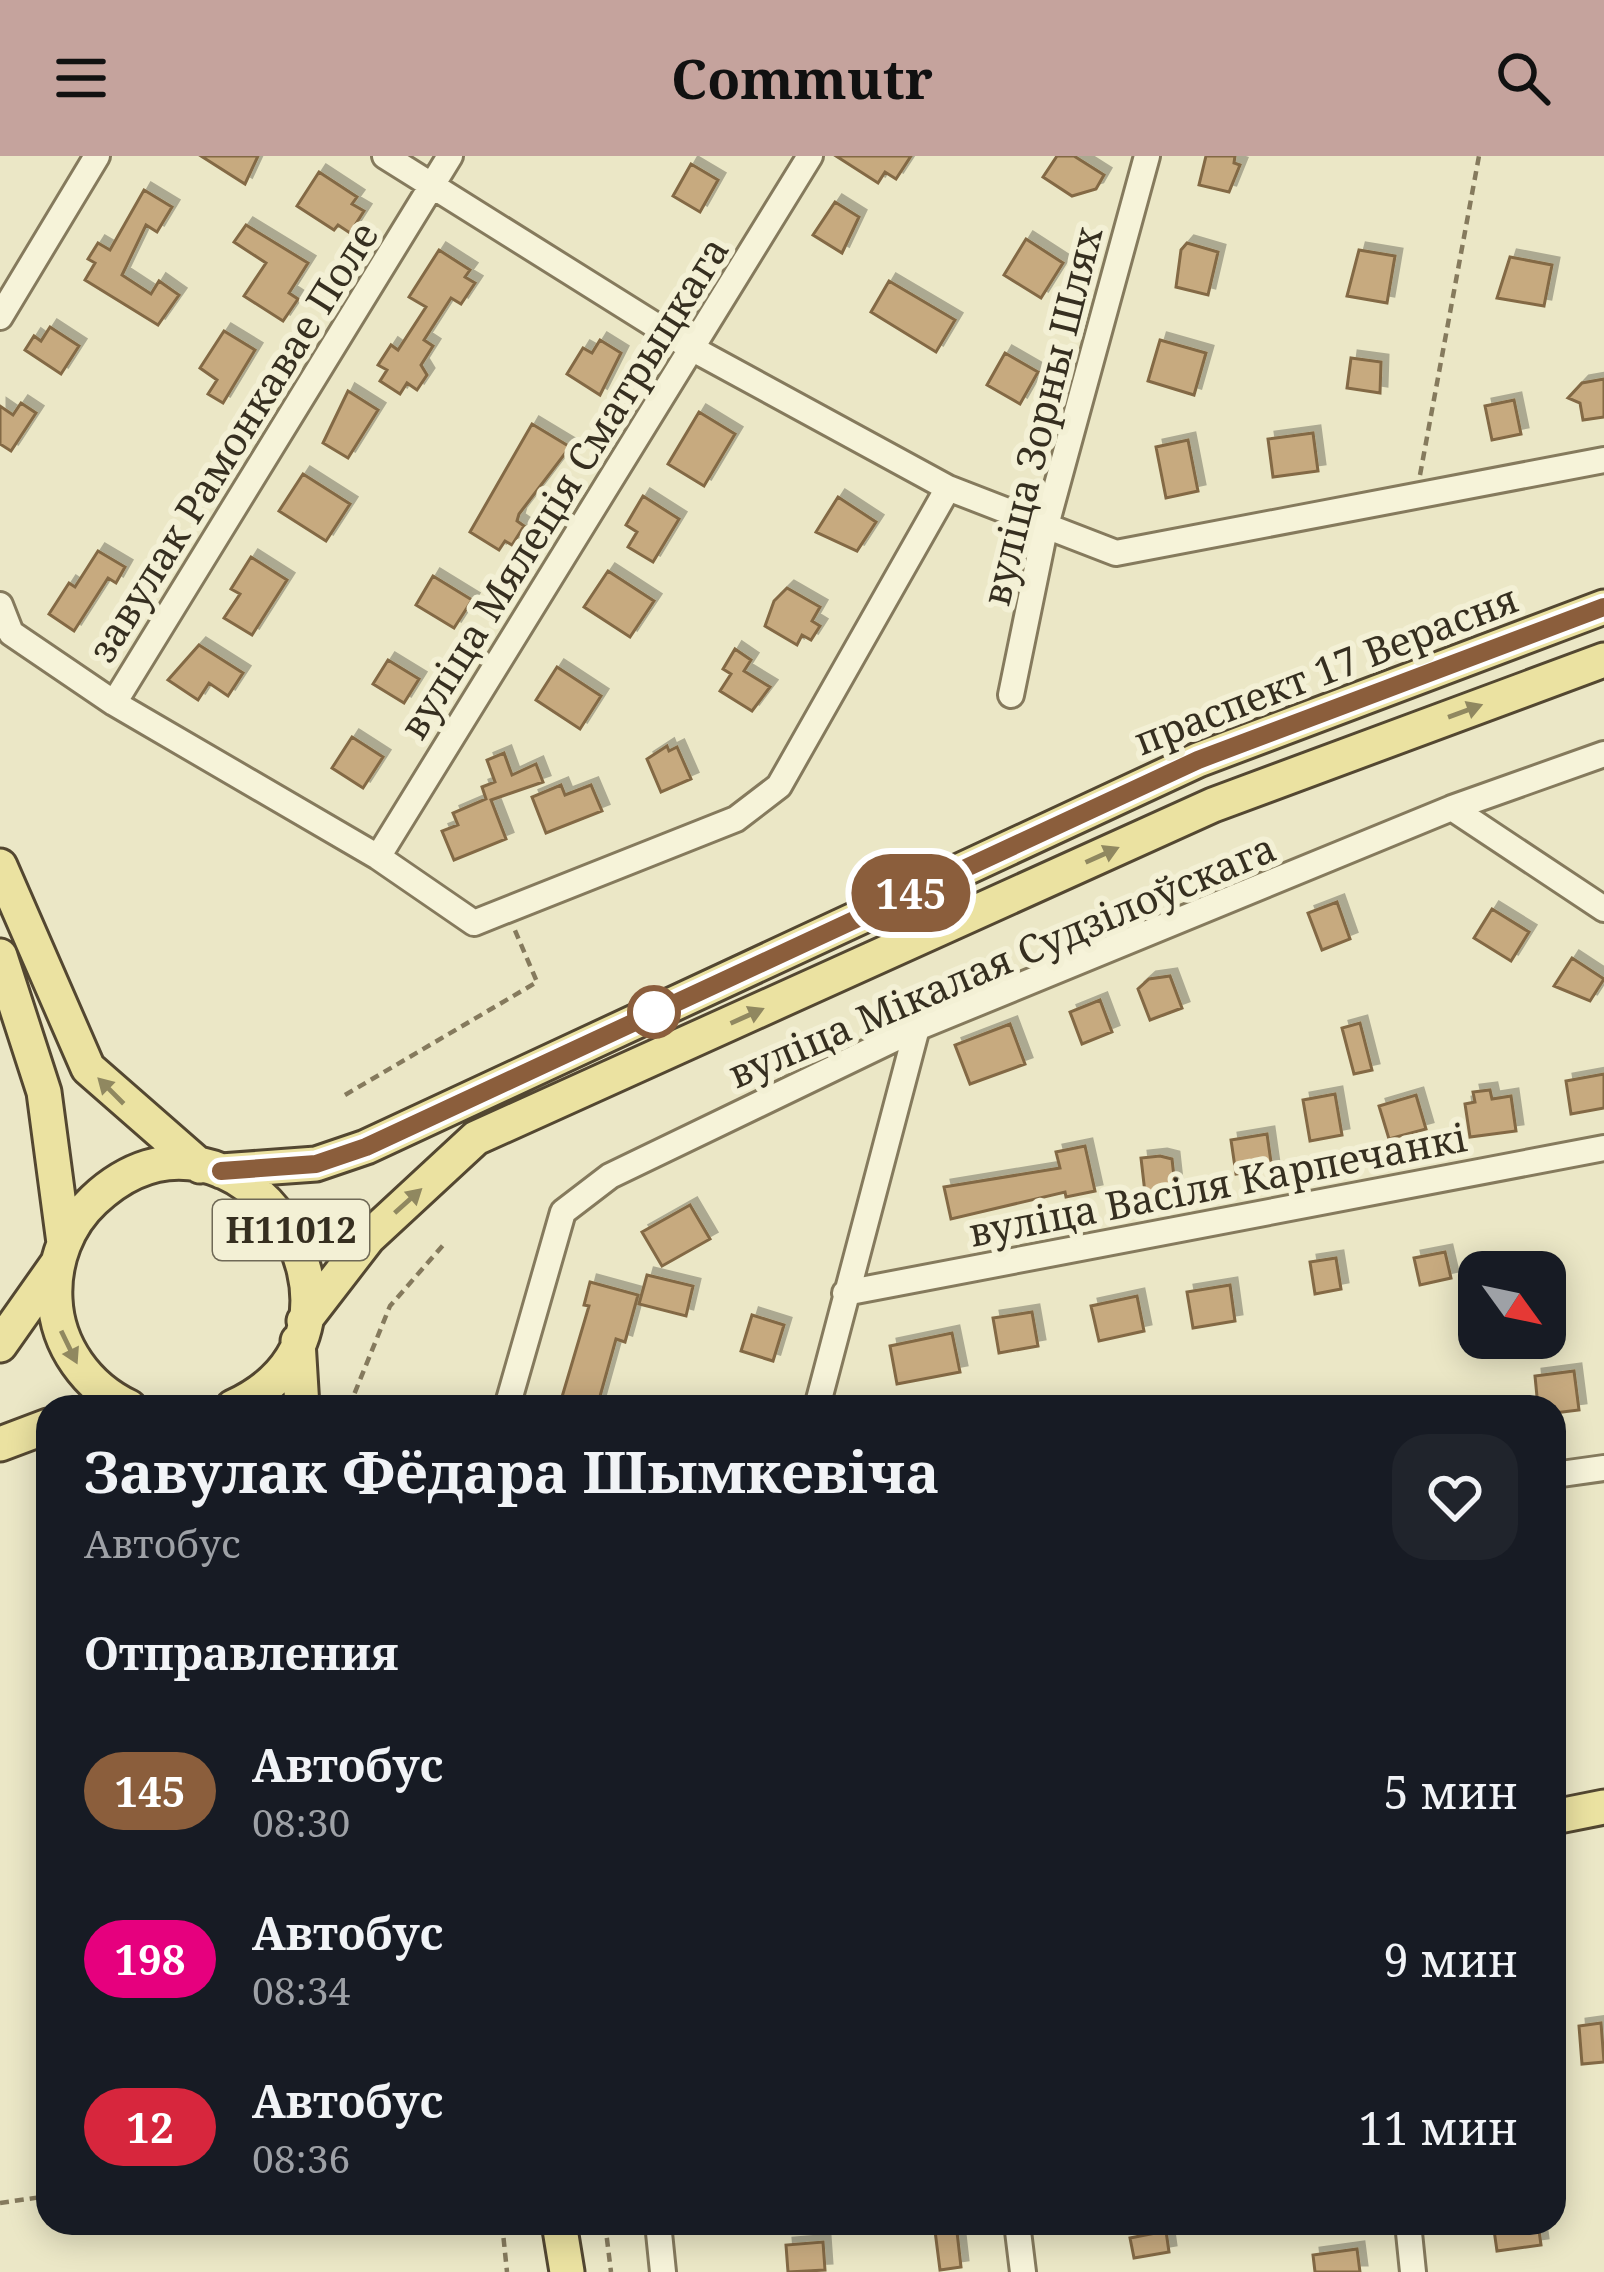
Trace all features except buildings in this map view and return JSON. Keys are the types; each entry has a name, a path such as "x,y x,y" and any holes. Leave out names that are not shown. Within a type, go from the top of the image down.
{"main road":[{"name":"праспект 17 Верасня","path":"210,1169 316,1164 366,1147 1198,760 1604,607"},
{"path":"249,1395 275,1376 368,1238 476,1138 1213,805 1604,660"},
{"name":"Н11012","path":"0,866 88,1068 210,1169 257,1190 296,1239 307,1279 301,1331 302,1395"},
{"path":"0,956 44,1092 61,1253 55,1304 66,1345 89,1379 112,1395"},
{"name":"Н11012","path":"61,1253 87,1207 119,1181 159,1167 210,1169"},
{"path":"0,1345 61,1253"},
{"path":"0,1444 36,1430"},
{"path":"1566,1814 1604,1807"},
{"path":"562,2235 567,2272"}],"street":[{"path":"0,317 97,156"},
{"path":"385,156 693,349 948,488 1116,554 1604,460"},
{"name":"завулак Рамонкавае Поле","path":"115,703 450,156"},
{"name":"вуліца Мялеція Сматрыцкага","path":"378,857 811,156"},
{"name":"вуліца Зорны Шлях","path":"1011,695 1045,529 1147,156"},
{"path":"0,605 11,633 115,703 378,857 474,923 736,819 779,786 948,488"},
{"name":"вуліца Мікалая Судзілоўскага","path":"510,1395 563,1212 610,1176 917,1028 1452,808 1604,754"},
{"path":"1452,808 1604,909"},
{"path":"820,1395 917,1028"},
{"name":"вуліца Васіля Карпечанкі","path":"845,1292 1604,1148"},
{"path":"1566,1473 1604,1468"},
{"path":"659,2235 663,2272"},
{"path":"1018,2235 1022,2272"},
{"path":"1409,2235 1413,2272"}],"path":[{"path":"1417,495 1479,156"},
{"path":"345,1095 537,982 506,911"},
{"path":"354,1395 389,1306 445,1243"},
{"path":"0,2203 36,2198"},
{"path":"503,2235 507,2272"},
{"path":"606,2235 611,2272"}],"bus line":[{"name":"145","path":"221,1171 316,1164 366,1147 1198,760 1604,607"}]}
